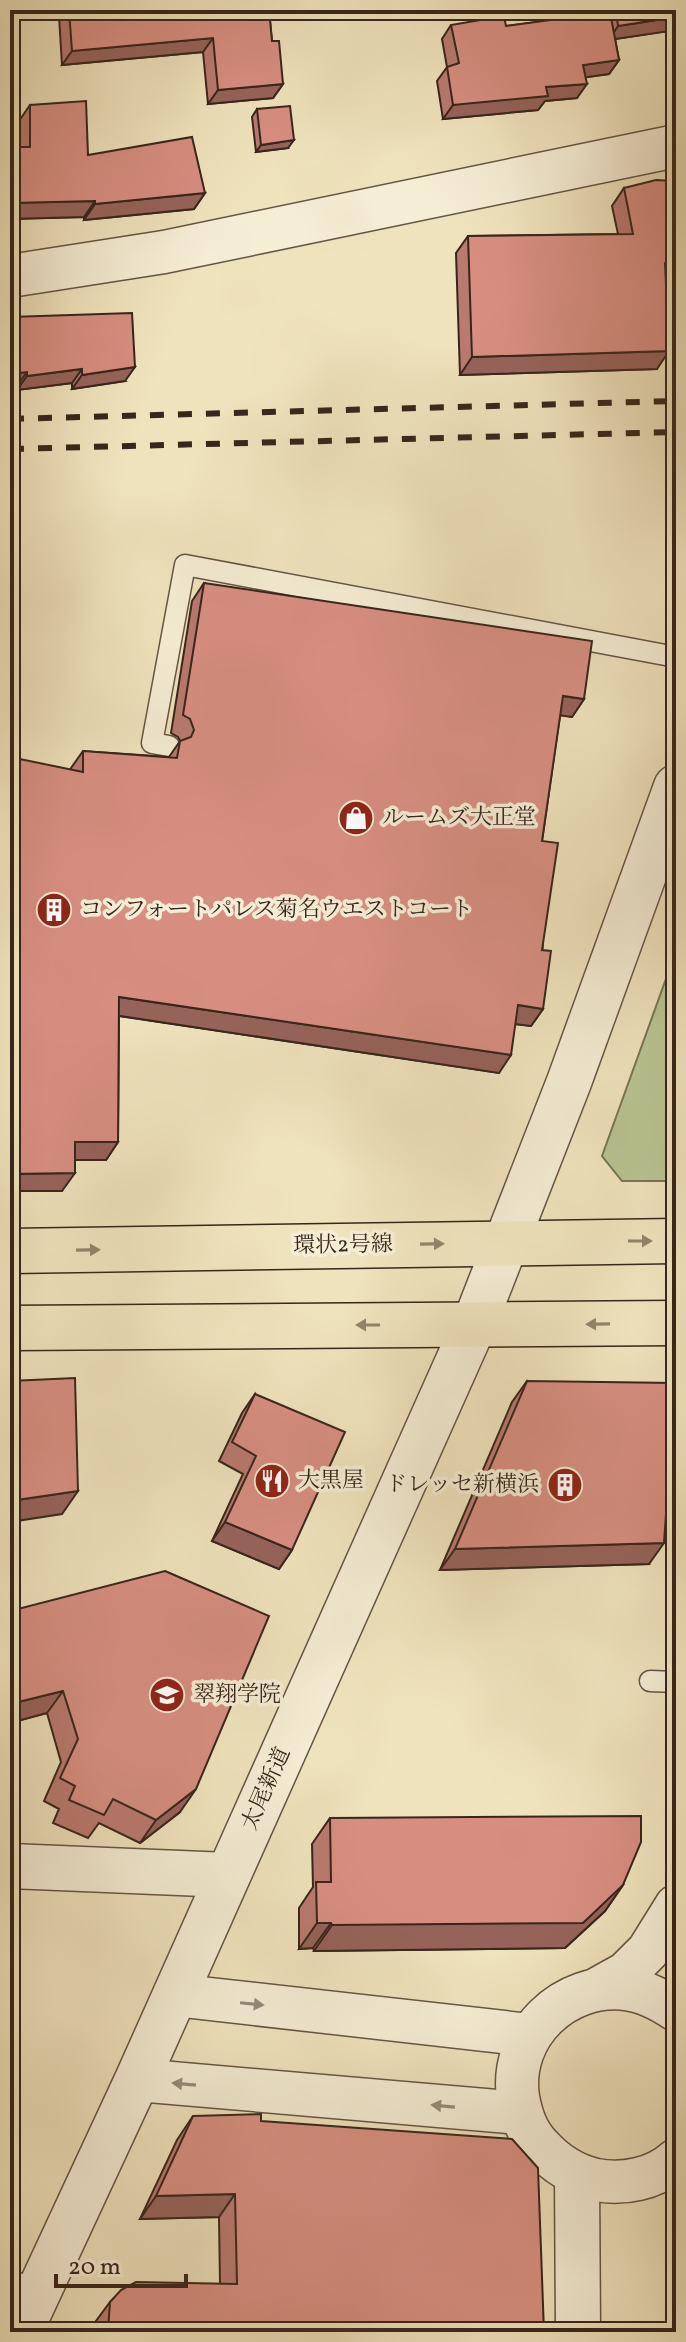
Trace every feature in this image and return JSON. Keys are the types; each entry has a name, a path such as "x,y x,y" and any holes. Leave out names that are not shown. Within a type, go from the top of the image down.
{"main road":[{"name":"環状2号線","path":"10,1251 676,1241"},
{"path":"10,1328 676,1323"}],"street":[{"path":"10,276 164,252 676,146"},
{"name":"太尾新道","path":"20,2332 24,2286 137,2080 474,1325 569,1082 676,787"},
{"path":"10,1866 228,1875"},
{"path":"676,1906 648,1951 626,1973 560,2004 544,2018 530,2035 517,2073 521,2113 533,2139 553,2160 577,2176 609,2182 642,2179 676,2160"},
{"path":"599,1988 628,1989 656,1997 676,2010"},
{"path":"174,1995 530,2035"},
{"path":"137,2080 521,2113"},
{"path":"577,2176 578,2332"}],"lane":[{"path":"169,746 152,743 185,565 676,657"},
{"path":"650,1681 676,1682"}],"green space":[{"path":"676,951 676,1181 622,1181 602,1156"}],"building":[{"path":"69,10 269,10 272,41 279,41 283,84 218,90 213,38 72,51"},
{"path":"616,10 676,10 676,17 618,26"},
{"path":"610,12 619,60 583,65 587,84 546,87 548,96 453,105 447,67 459,63 451,25 504,16 506,26"},
{"path":"86,101 88,155 192,137 205,193 95,204 95,201 10,203 10,147 30,147 30,105"},
{"path":"290,106 294,140 261,145 257,109"},
{"path":"656,180 676,181 676,261 665,263 669,351 472,357 468,236 633,234 624,188"},
{"path":"132,313 135,367 82,375 82,369 27,376 27,372 10,374 10,317"},
{"path":"204,583 592,641 584,699 563,696 542,841 558,843 542,950 551,951 543,1009 518,1005 511,1055 119,997 118,1142 75,1142 75,1173 10,1174 10,757 83,772 83,751 177,758 180,741 191,737 194,730 190,719 183,715"},
{"path":"75,1378 78,1491 10,1501 10,1381"},
{"name":"ドレッセ新横浜","path":"527,1381 675,1383 664,1543 455,1549"},
{"path":"255,1394 345,1432 292,1550 225,1522 256,1456 232,1442"},
{"path":"165,1571 269,1616 196,1789 156,1820 113,1799 104,1815 69,1800 75,1786 60,1778 78,1739 63,1691 10,1704 10,1611"},
{"path":"641,1816 641,1842 623,1885 583,1923 317,1923 316,1882 331,1882 330,1818"},
{"path":"261,2114 261,2121 512,2139 538,2168 544,2332 107,2332 110,2302 121,2290 136,2282 237,2284 235,2194 156,2196 193,2116"}],"railway":[{"path":"10,419 676,401"},
{"path":"10,449 676,432"}],"place":[{"name":"ルームズ大正堂","path":"356,818"},
{"name":"コンフォートパレス菊名ウエストコート","path":"54,910"},
{"name":"大黒屋","path":"272,1481"},
{"name":"ドレッセ新横浜","path":"565,1485"},
{"name":"翠翔学院","path":"167,1695"}]}
